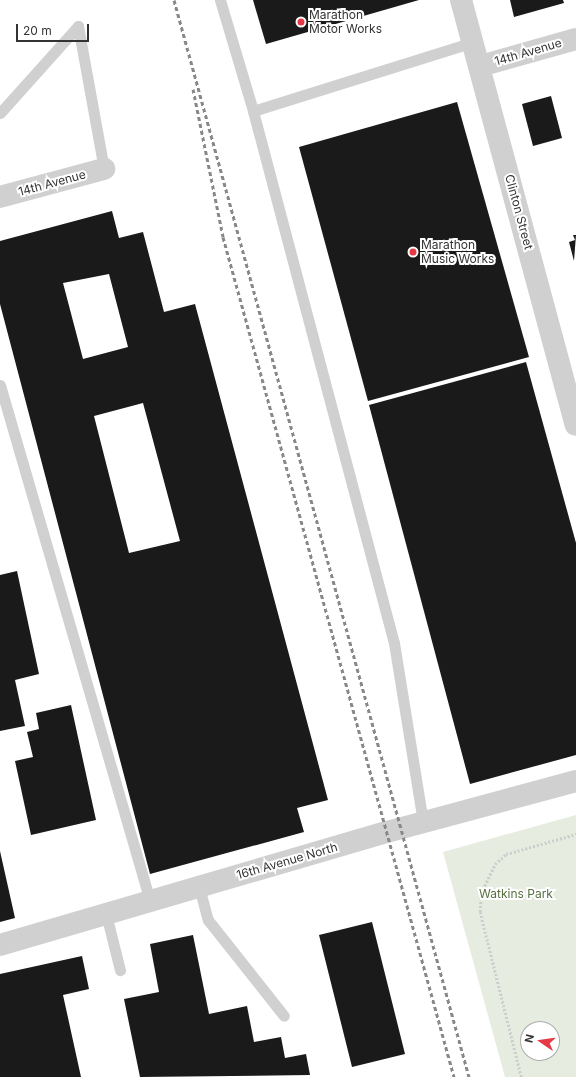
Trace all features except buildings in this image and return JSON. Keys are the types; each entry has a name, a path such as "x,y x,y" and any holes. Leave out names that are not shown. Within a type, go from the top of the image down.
{"street":[{"name":"Clinton Street","path":"462,0 570,383 576,425"},
{"name":"14th Avenue","path":"480,66 576,39"},
{"name":"14th Avenue","path":"0,197 104,169"},
{"name":"16th Avenue North","path":"0,945 423,822 576,781"}],"lane":[{"path":"220,0 253,111 394,643 423,822"},
{"path":"0,113 78,26 104,169"},
{"path":"253,111 473,42"},
{"path":"0,385 150,901"},
{"path":"199,887 208,920 284,1016"},
{"path":"106,914 120,970"}],"path":[{"path":"521,1077 480,912 481,893 495,864 506,854 576,834"}],"green space":[{"name":"Watkins Park","path":"576,815 576,1077 505,1077 443,852"}],"railway":[{"path":"174,0 469,1077"},
{"path":"193,89 223,237 454,1077"}],"place":[{"name":"Marathon Motor Works","path":"301,22"},
{"name":"Marathon Music Works","path":"413,252"}]}
